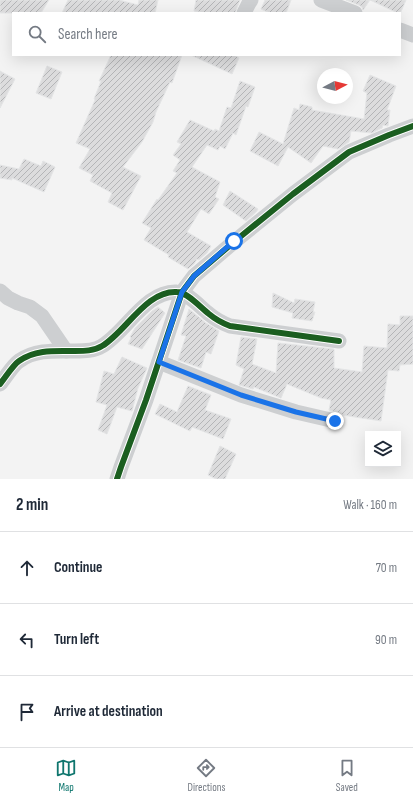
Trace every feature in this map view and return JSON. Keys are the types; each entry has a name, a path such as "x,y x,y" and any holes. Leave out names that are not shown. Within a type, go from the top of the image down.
{"street":[{"path":"244,12 251,0"},
{"path":"320,0 352,12"},
{"path":"401,30 413,36"},
{"path":"117,479 120,467 146,400 182,292 194,276 234,241 348,152 413,126"},
{"path":"0,291 8,298 30,307 42,316 66,351"},
{"path":"0,384 18,361 29,355 45,351 86,351 101,347 123,328 144,305 160,295 172,292 182,292 220,322 230,326 339,341"},
{"path":"159,362 241,395 296,412 335,421"}],"building":[{"path":"0,0 49,0 42,12 0,13"},
{"path":"68,0 119,0 138,5 139,0 158,0 155,12 62,12"},
{"path":"196,0 240,0 235,12 194,11"},
{"path":"265,0 291,0 286,12 268,12 261,9"},
{"path":"346,0 370,0 363,10 359,5"},
{"path":"370,0 406,0 401,12 396,12"},
{"path":"111,56 182,56 172,83 170,82 153,122 142,142 123,167 141,176 123,210 108,202 112,193 90,181 93,175 79,168 90,149 76,143 95,100 94,99 101,81 99,81"},
{"path":"193,56 236,56 239,58 232,74"},
{"path":"47,66 62,72 51,99 36,93"},
{"path":"0,71 15,79 0,108"},
{"path":"370,75 396,86 387,110 390,110 388,126 383,125 382,128 372,133 351,131 349,142 338,149 323,146 311,163 288,147 278,166 250,151 259,132 283,144 294,108 299,110 300,104 312,107 312,110 364,119 367,93 363,91"},
{"path":"240,81 255,87 248,107 246,106 236,135 233,133 225,149 220,146 218,150 207,145 192,167 220,182 215,197 219,199 209,214 201,209 187,232 211,246 207,253 199,260 197,259 188,269 168,257 169,255 144,240 151,228 142,223 157,199 158,200 177,173 173,171 180,160 173,155 181,144 177,142 190,120 214,131 215,129 219,131 227,107 231,108"},
{"path":"24,159 41,166 43,161 55,167 44,192 12,178 12,180 0,178 0,165 19,169"},
{"path":"230,191 258,209 246,221 223,205"},
{"path":"273,293 294,303 295,299 315,302 313,312 315,312 312,321 292,318 293,313 272,307"},
{"path":"158,307 165,313 142,349 128,344 135,328"},
{"path":"189,309 206,323 219,331 211,354 206,352 201,368 178,360 186,336 181,335"},
{"path":"400,316 413,316 413,364 400,365 399,371 388,370 381,421 342,415 329,410 331,400 321,398 287,384 281,398 254,387 253,389 239,385 244,369 236,365 241,337 257,339 252,364 276,373 278,343 334,349 334,368 362,372 364,346 387,348 388,324 400,325"},
{"path":"122,357 147,368 138,388 132,411 117,407 107,434 98,430 107,405 96,402 104,371 114,374"},
{"path":"188,386 211,395 205,410 231,419 223,439 192,427 190,431 155,414 160,404 177,412"},
{"path":"220,446 236,454 225,479 216,479 208,475"}],"cycle path":[{"path":"117,479 146,400 182,292 194,276 293,194 349,152 413,126"},
{"path":"0,384 19,361 32,354 61,351 82,351 96,349 102,346 111,340 146,305 166,293 177,292 185,294 214,318 230,326 339,341"}],"route":[{"path":"234,241 194,276 182,292 159,362 241,395 296,412 335,421"}]}
